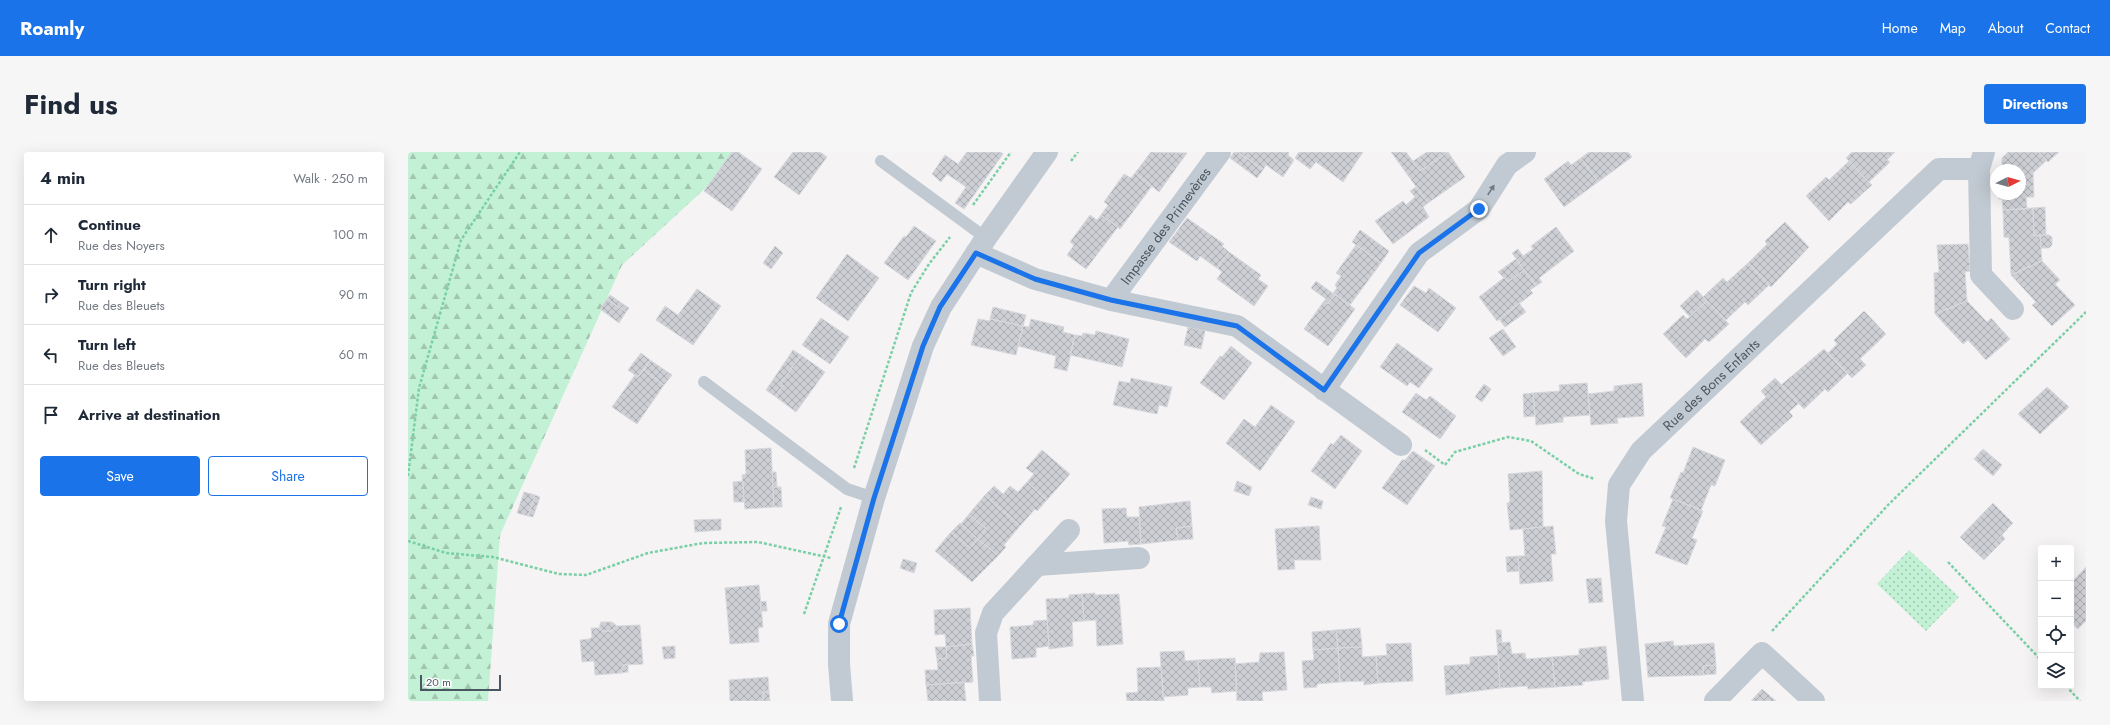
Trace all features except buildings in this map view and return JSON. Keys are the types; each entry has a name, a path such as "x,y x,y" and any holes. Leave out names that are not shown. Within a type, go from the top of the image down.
{"street":[{"path":"842,701 839,664 839,624 854,564 923,346 940,307 1047,152"},
{"name":"Impasse des Primevères","path":"1111,300 1220,152"},
{"path":"1324,390 1419,253 1479,209 1507,165 1525,152"},
{"name":"Rue des Bons Enfants","path":"1633,701 1616,521 1619,485 1641,451 1939,169 1981,161 1981,275 2013,309"},
{"path":"981,246 1035,279 1111,300 1237,326 1401,445"},
{"path":"990,701 986,633 993,613 1069,530"},
{"path":"1037,565 1139,558"},
{"path":"1715,701 1762,653 1814,701"}],"lane":[{"path":"881,161 981,246"},
{"path":"704,382 848,489 874,498"}],"path":[{"path":"408,476 419,388 461,240 520,152"},
{"path":"1762,653 1773,628 1889,504 2086,312"},
{"path":"1401,445 1410,439 1445,464 1456,452 1508,437 1531,441 1579,474 1619,485"},
{"path":"408,541 446,553 493,557 559,574 586,575 648,553 703,543 758,542 854,564"},
{"path":"1948,562 2038,657"},
{"path":"2069,689 2080,701"}],"green space":[{"path":"408,152 741,152 736,160 622,265 500,535 488,701 408,701"},
{"path":"1909,550 1959,597 1926,631 1877,584"}],"route":[{"path":"839,624 854,564 923,346 940,307 976,253 1035,279 1111,300 1237,326 1324,390 1419,253 1479,209"}]}
